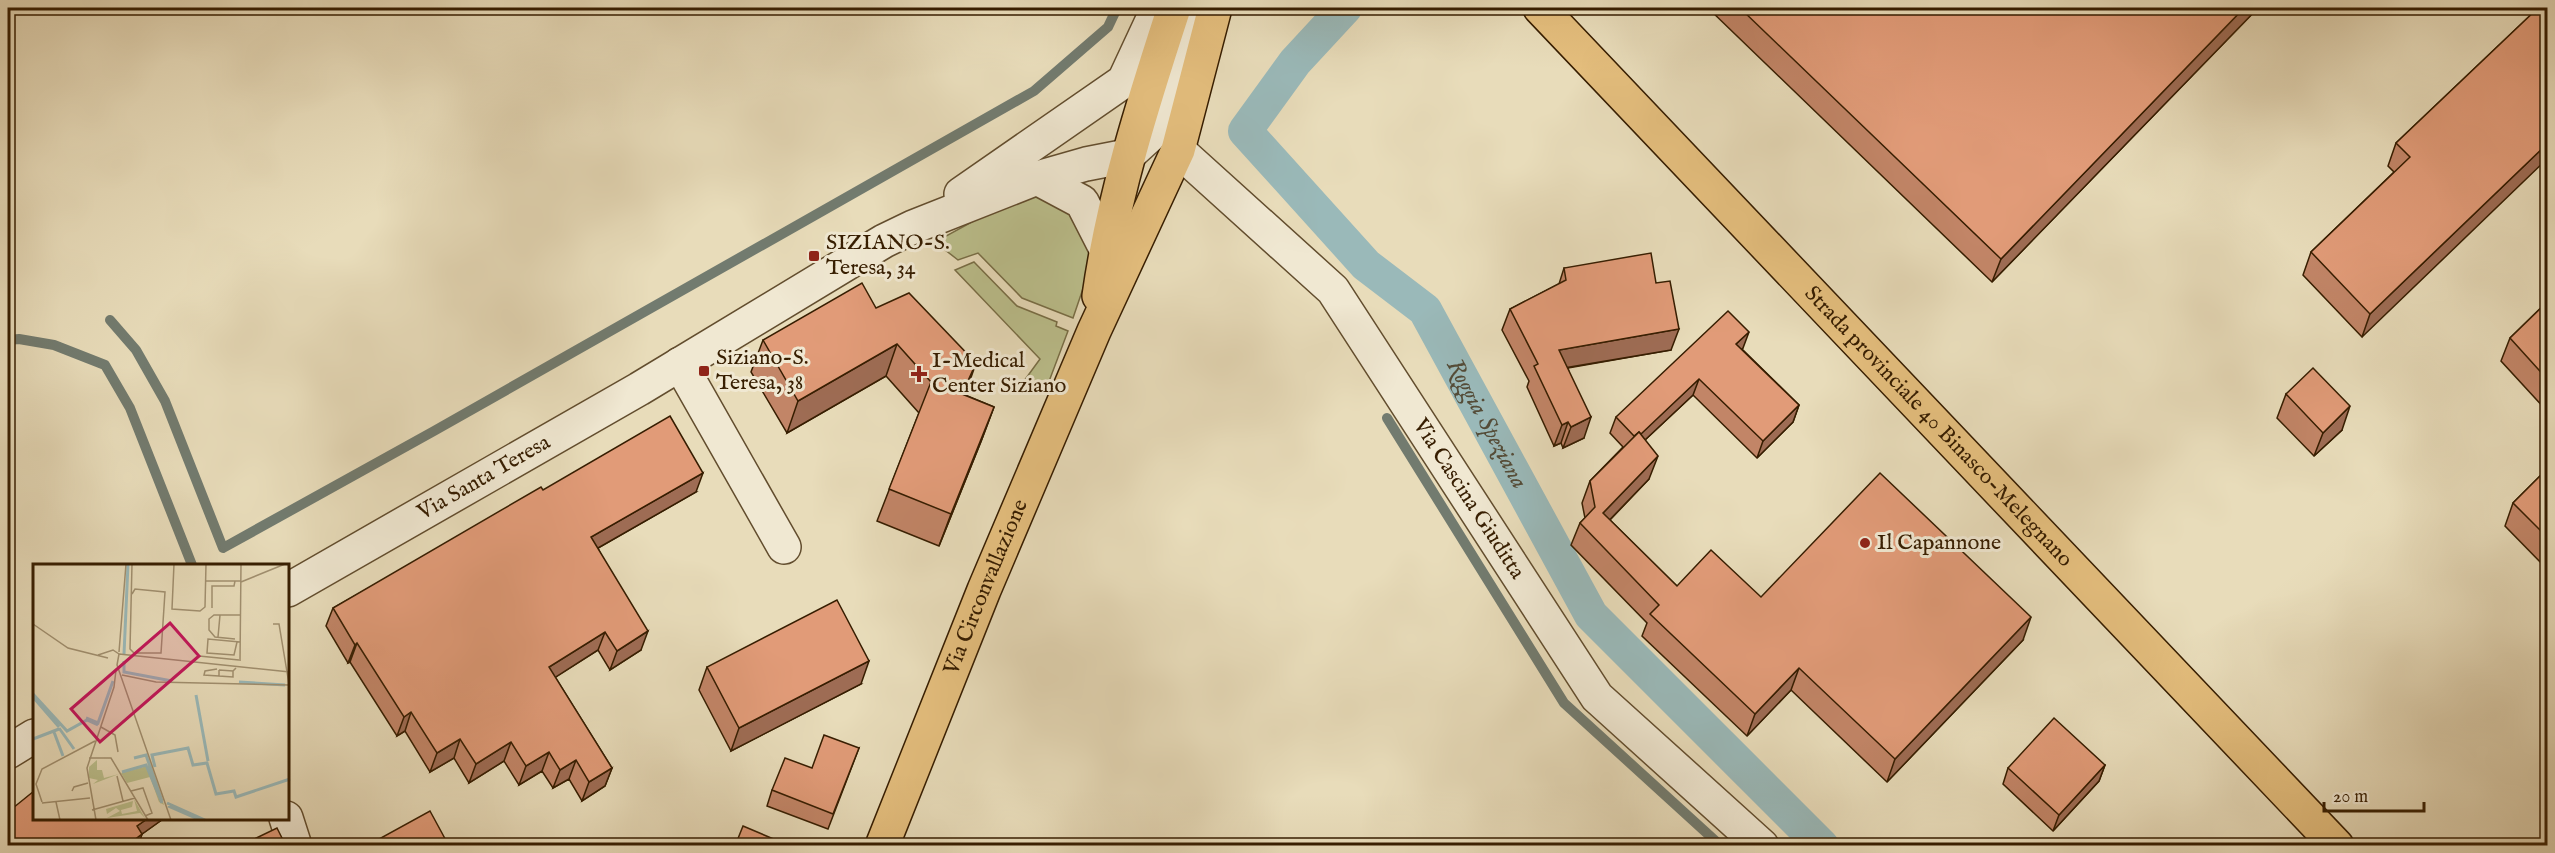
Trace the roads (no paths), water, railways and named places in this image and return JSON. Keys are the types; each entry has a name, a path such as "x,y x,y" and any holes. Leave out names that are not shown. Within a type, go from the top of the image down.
{"main road":[{"path":"1094,331 1106,247 1127,156 1174,8"},
{"path":"1094,331 1178,150 1215,8"},
{"name":"Strada provinciale 40 Binasco-Melegnano","path":"1540,8 2337,846"},
{"name":"Via Circonvallazione","path":"882,846 984,590 1094,331"}],"street":[{"path":"913,227 1124,81 1158,8"},
{"path":"913,227 1037,178 1086,164 1127,156 1149,136 1162,108 1193,8"},
{"name":"Via Cascina Giuditta","path":"1178,150 1333,290 1597,697 1762,846"},
{"path":"1037,178 1082,202 1106,247"},
{"name":"Via Santa Teresa","path":"290,589 680,364 874,247 913,227"},
{"path":"680,364 784,547"},
{"path":"8,752 33,737"},
{"path":"286,820 295,846"}],"waterway":[{"path":"110,320 136,350 165,401 223,548 1034,91 1108,27 1117,8"},
{"name":"Roggia Speziana","path":"1345,8 1295,62 1245,131 1366,265 1425,310 1591,615 1822,846"},
{"path":"8,340 19,339 54,345 105,365 130,408 192,564"},
{"path":"1387,418 1564,703 1721,846"}],"place":[{"name":"SIZIANO-S. Teresa, 34","path":"814,256"},
{"name":"Siziano-S. Teresa, 38","path":"704,371"},
{"name":"I-Medical Center Siziano","path":"919,374"},
{"name":"Il Capannone","path":"1865,543"}]}
